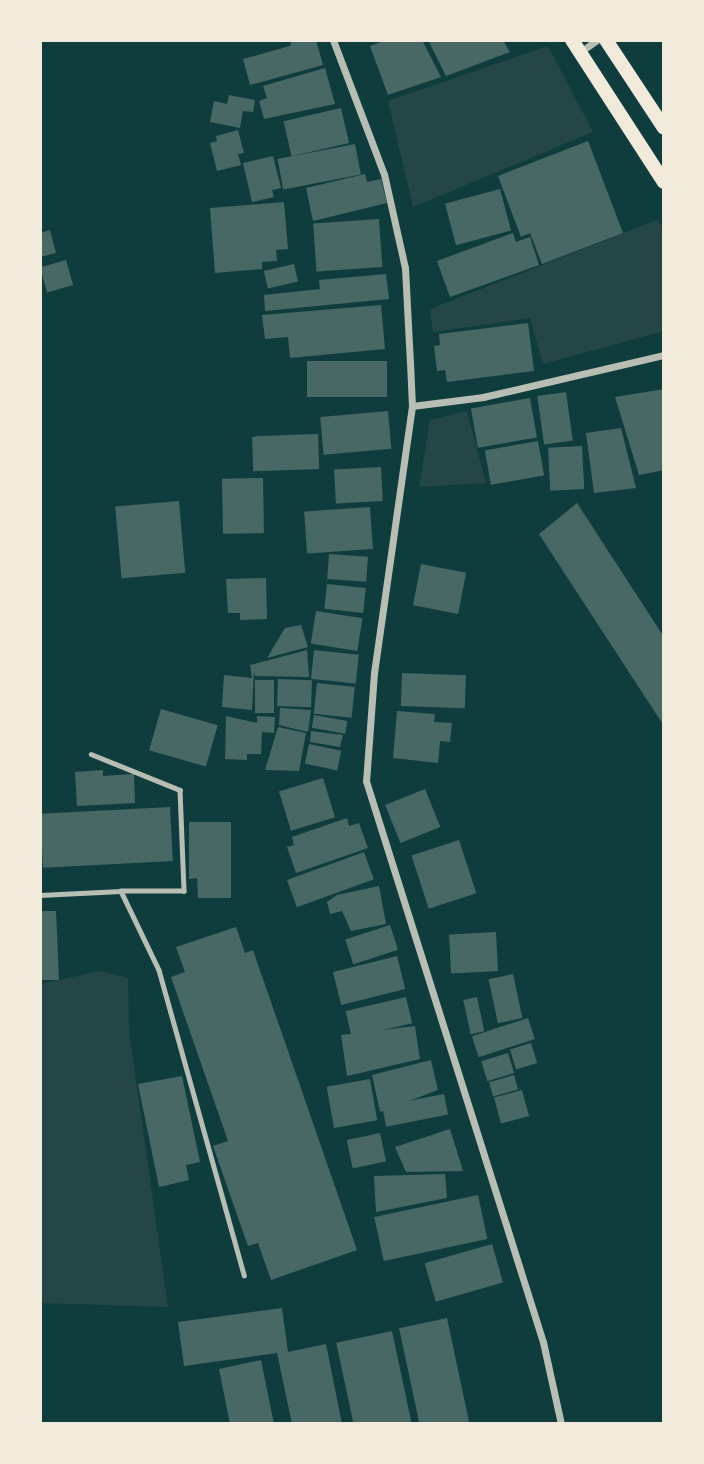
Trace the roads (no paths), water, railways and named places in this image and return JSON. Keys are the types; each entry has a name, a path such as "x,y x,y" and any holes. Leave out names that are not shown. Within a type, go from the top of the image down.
{"main road":[{"path":"606,40 664,128"},
{"path":"575,46 664,181"}],"street":[{"path":"333,40 384,174 405,268 412,406 374,673 366,781 540,1331 561,1424"},
{"path":"575,46 597,40"},
{"path":"412,406 483,397 664,355"}],"lane":[{"path":"40,895 184,891 180,790 91,754"},
{"path":"121,891 159,970 244,1275"}]}
